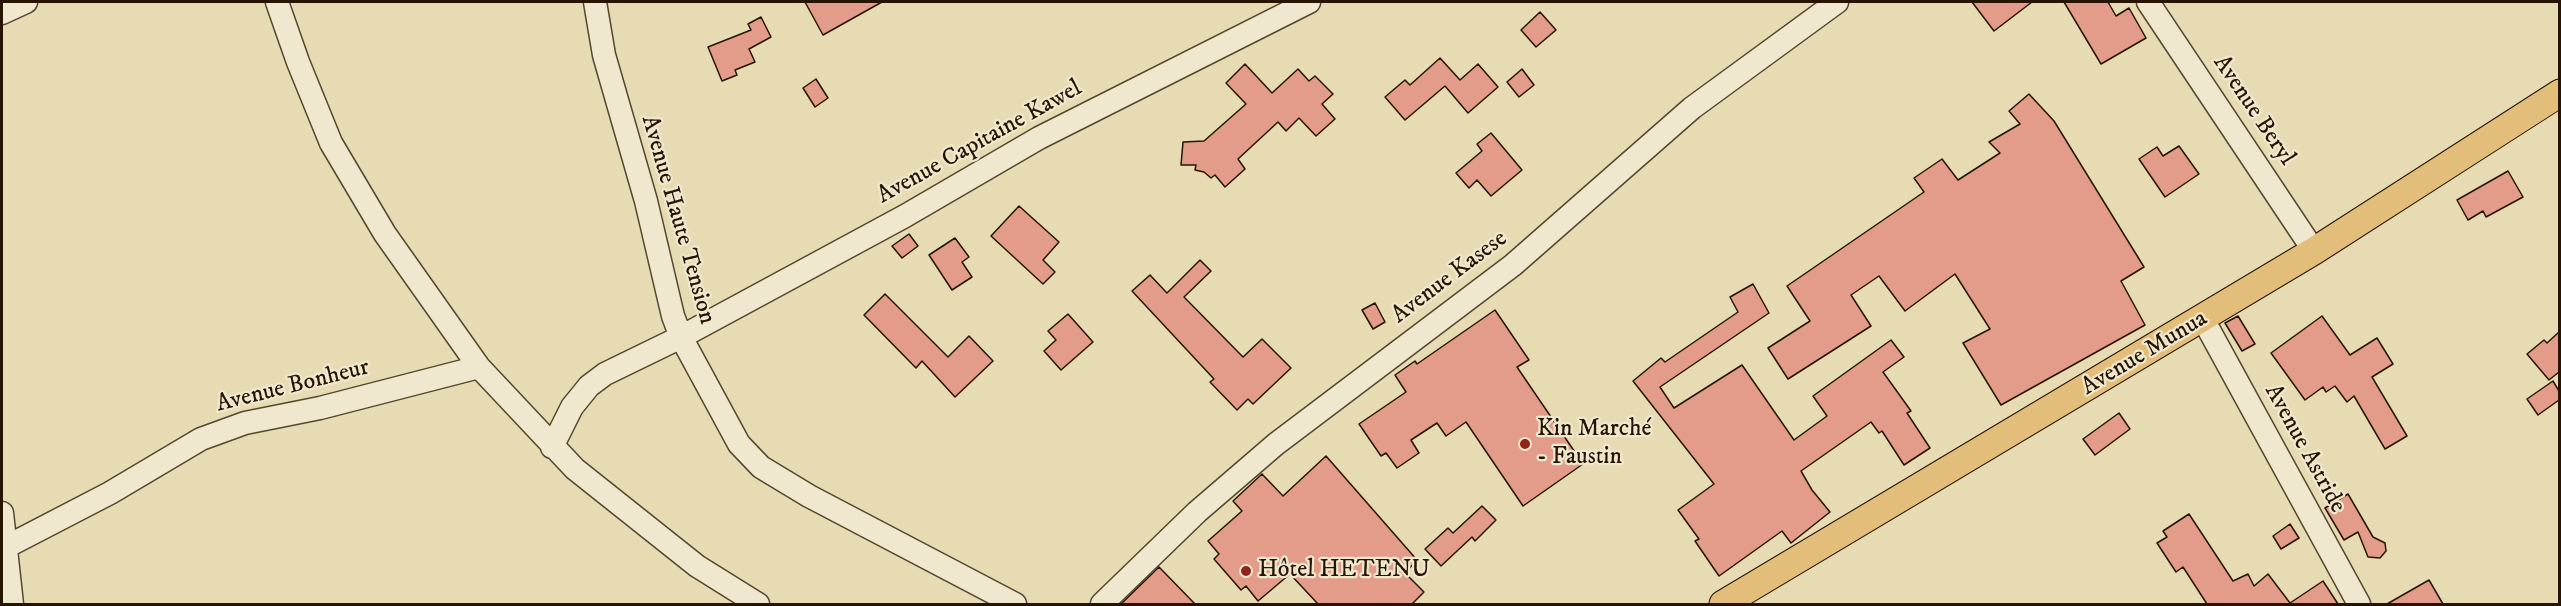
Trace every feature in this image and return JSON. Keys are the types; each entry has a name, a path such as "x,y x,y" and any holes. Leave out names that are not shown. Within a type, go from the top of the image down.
{"main road":[{"name":"Avenue Munua","path":"1724,604 2203,319 2314,251 2559,93"}],"street":[{"path":"2,13 26,2"},
{"path":"277,2 298,62 332,143 385,234 479,368 552,447 639,521 697,566 758,604"},
{"name":"Avenue Haute Tension","path":"595,2 604,55 646,201 664,285 681,337 739,444 761,467 819,502 1016,604"},
{"name":"Avenue Capitaine Kawel","path":"552,447 572,407 589,386 605,374 681,337 905,216 1039,138 1309,2"},
{"name":"Avenue Kasese","path":"1102,604 1197,512 1276,444 1513,265 1692,108 1837,2"},
{"name":"Avenue Beryl","path":"2148,2 2314,251"},
{"name":"Avenue Astride","path":"2203,319 2359,604"},
{"name":"Avenue Bonheur","path":"4,548 110,493 201,439 245,423 320,408 479,368"},
{"path":"2,513 4,548 12,604"}],"building":[{"path":"805,2 882,2 823,35"},
{"path":"1972,2 2032,2 1994,31"},
{"path":"2064,2 2108,2 2116,16 2129,8 2146,38 2101,64"},
{"path":"1540,12 1556,30 1536,47 1521,30"},
{"path":"761,17 771,37 749,49 755,62 735,70 737,75 722,81 708,47 751,30 748,24"},
{"path":"1440,58 1460,80 1478,64 1498,87 1468,113 1445,86 1405,120 1385,97 1405,80 1410,85"},
{"path":"1245,64 1272,93 1298,69 1309,81 1315,76 1333,94 1322,104 1335,119 1316,136 1299,118 1286,131 1278,122 1238,159 1245,169 1225,187 1215,175 1211,178 1204,172 1195,170 1196,165 1181,165 1183,142 1204,141 1246,104 1226,83"},
{"path":"1522,69 1534,85 1519,97 1507,82"},
{"path":"816,79 828,98 815,107 803,88"},
{"path":"2029,94 2054,121 2144,267 2121,281 2145,325 2001,405 1963,343 1990,329 1955,274 1905,311 1879,276 1851,295 1871,326 1788,379 1768,348 1810,321 1787,286 1924,192 1914,178 1942,159 1958,180 2000,153 1989,142 2020,124 2009,111"},
{"path":"1491,133 1522,170 1491,196 1477,180 1469,188 1456,173 1482,151 1477,144"},
{"path":"2179,146 2199,174 2165,197 2139,159 2157,147 2163,156"},
{"path":"2508,171 2523,197 2486,217 2483,211 2468,220 2457,200"},
{"path":"1019,206 1059,242 1043,260 1055,272 1043,284 991,236"},
{"path":"909,234 918,246 902,258 892,246"},
{"path":"955,238 969,257 962,262 972,277 952,290 929,255"},
{"path":"1200,260 1211,271 1184,297 1243,357 1262,339 1291,368 1253,404 1248,399 1237,410 1210,382 1214,379 1132,291 1150,275 1167,293"},
{"path":"1753,284 1769,313 1660,387 1674,408 1742,365 1794,440 1827,416 1813,396 1891,340 1904,357 1883,372 1911,411 1907,413 1930,448 1904,465 1882,431 1879,433 1871,422 1801,471 1812,490 1830,512 1791,543 1782,531 1719,576 1695,541 1699,539 1678,510 1714,484 1633,381 1661,358 1665,362 1738,312 1730,297"},
{"path":"885,294 948,357 969,336 993,361 955,397 922,361 916,368 864,315"},
{"path":"1375,303 1385,322 1373,329 1362,310"},
{"path":"1495,310 1529,360 1517,367 1583,464 1523,506 1466,422 1446,436 1437,423 1411,440 1419,453 1397,468 1386,453 1381,456 1359,424 1406,392 1395,375 1415,361 1417,364"},
{"path":"1068,314 1093,342 1061,370 1044,351 1056,340 1048,331"},
{"path":"2238,316 2255,344 2242,351 2225,323"},
{"path":"2322,316 2350,355 2377,338 2393,364 2372,377 2407,436 2385,449 2354,396 2347,402 2335,386 2326,392 2323,387 2305,400 2271,353"},
{"path":"2559,332 2559,372 2549,380 2527,354 2544,340 2547,343"},
{"path":"2553,381 2559,391 2559,400 2538,415 2527,399"},
{"path":"2119,413 2130,429 2095,455 2083,439"},
{"path":"1326,456 1417,560 1405,573 1424,592 1412,604 1318,604 1290,574 1258,601 1246,586 1241,590 1214,559 1219,554 1208,541 1242,511 1233,501 1262,474 1283,496"},
{"path":"2348,494 2373,537 2385,543 2386,551 2380,558 2368,557 2358,532 2344,540 2325,508"},
{"path":"1482,506 1496,520 1475,541 1472,537 1441,566 1425,549 1448,528 1453,533"},
{"path":"2189,514 2233,581 2248,574 2254,586 2268,574 2290,603 2323,581 2338,604 2207,604 2183,567 2176,572 2157,543 2167,537 2163,531"},
{"path":"2290,524 2299,538 2281,549 2273,536"},
{"path":"1159,567 1195,604 1121,604"},
{"path":"2429,580 2443,604 2387,604"}],"place":[{"name":"Kin Marché - Faustin","path":"1525,444"},
{"name":"Hôtel HETENU","path":"1246,571"}]}
